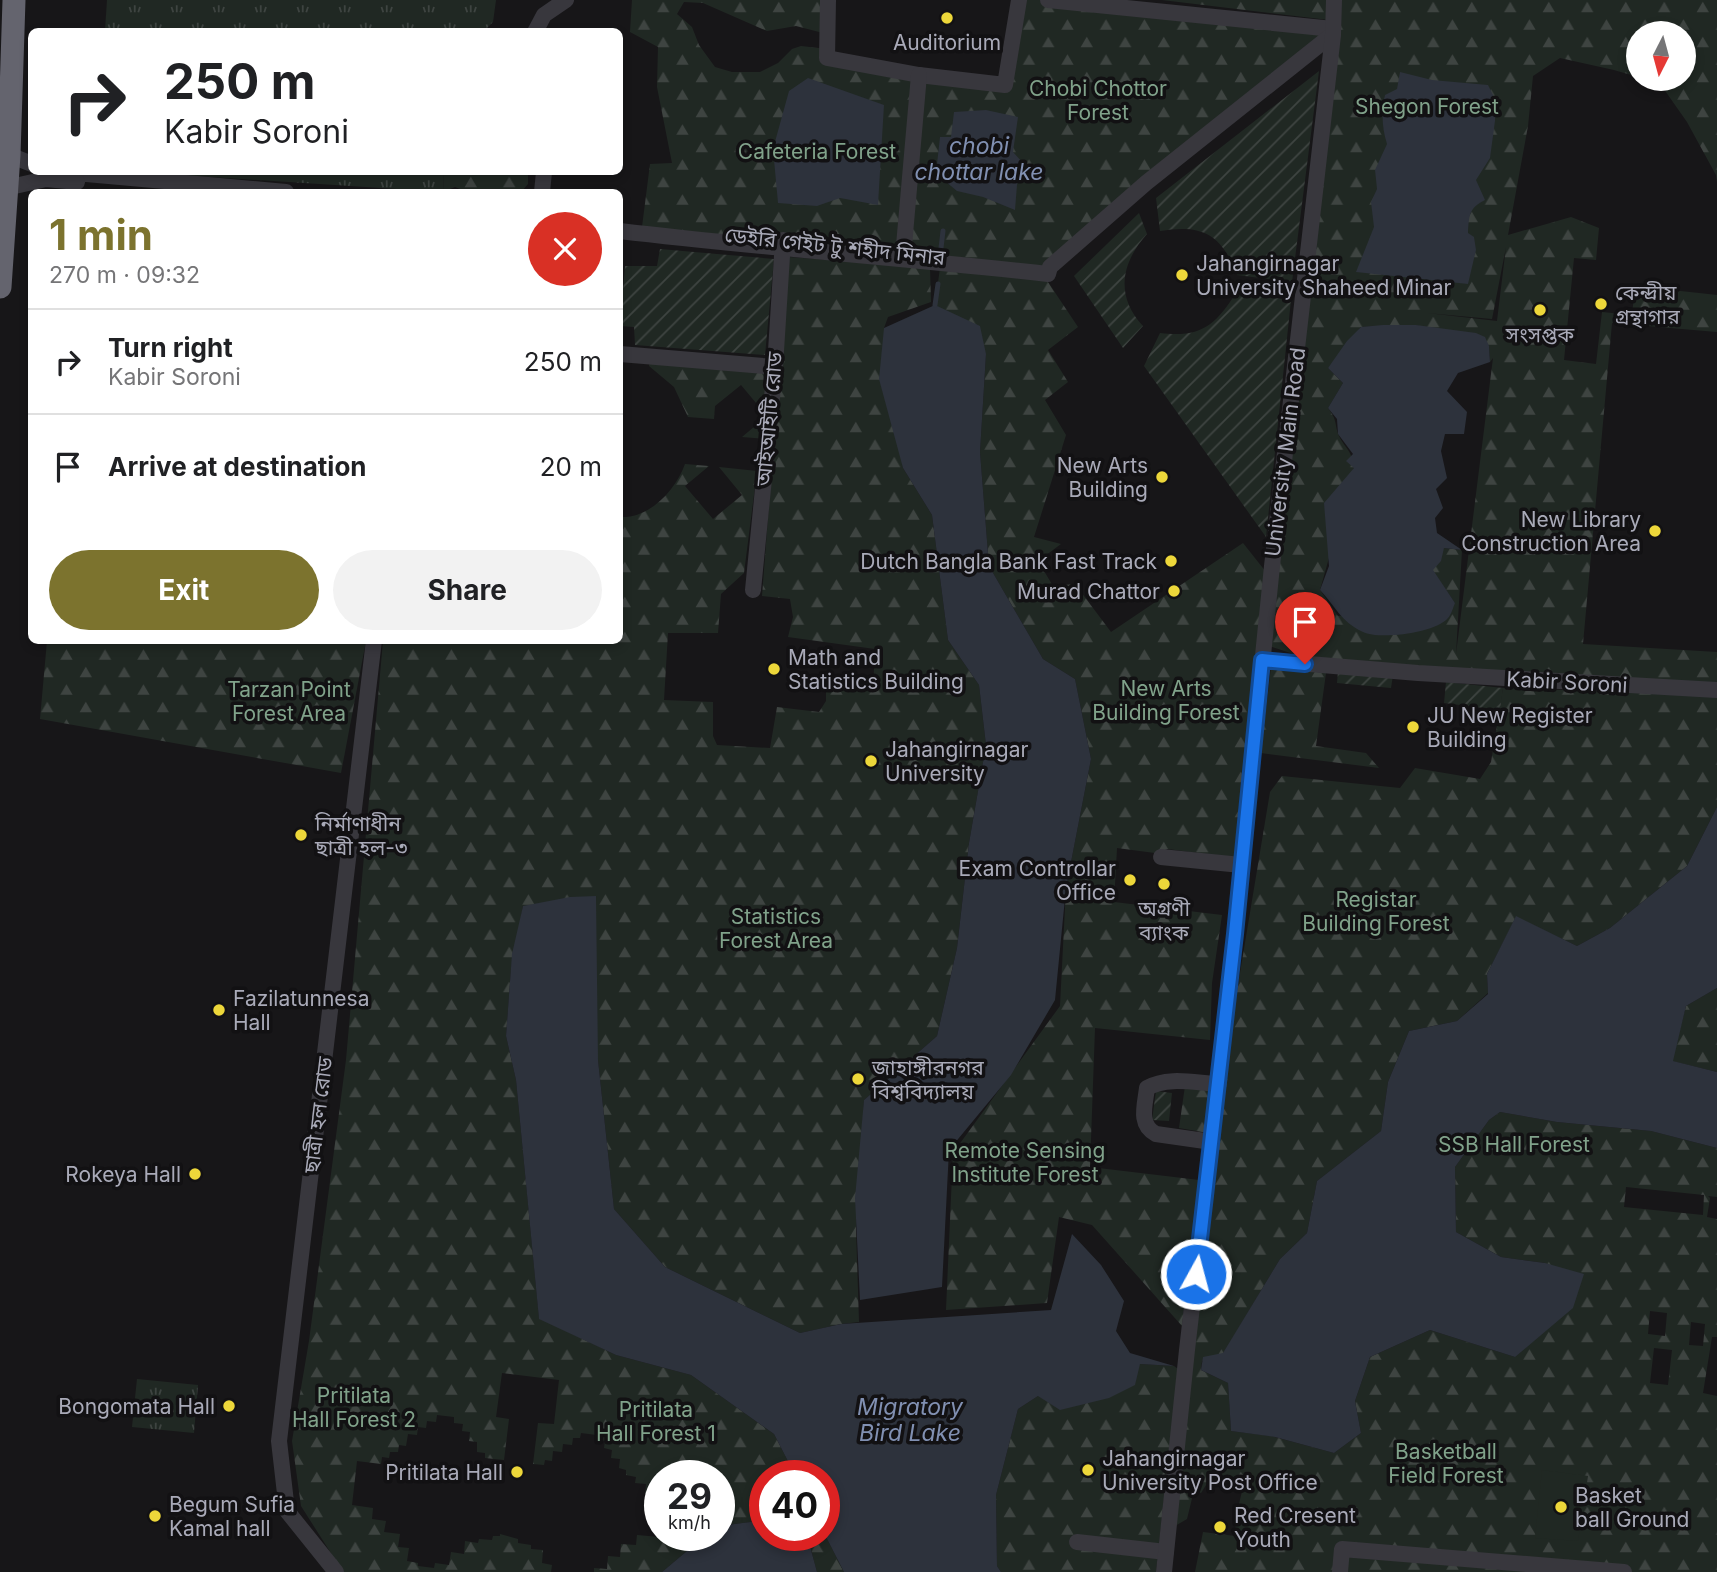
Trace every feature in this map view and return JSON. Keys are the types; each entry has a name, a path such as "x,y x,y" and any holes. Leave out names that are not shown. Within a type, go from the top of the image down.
{"highway":[{"path":"0,287 9,155 14,0"}],"street":[{"path":"536,28 544,7 566,0"},
{"path":"828,0 827,58 919,75 1005,86 1019,0"},
{"path":"1048,0 1333,31"},
{"name":"University Main Road","path":"1164,1572 1187,1349 1219,1084 1272,566 1333,31 1334,0"},
{"path":"623,231 1049,270 1146,183 1333,31"},
{"path":"903,255 919,75"},
{"path":"9,155 28,162"},
{"path":"97,175 253,189"},
{"path":"6,188 46,179 168,189"},
{"name":"ডেইরি গেইট টু শহীদ মিনার","path":"623,224 782,244"},
{"name":"আইআইটি রোড","path":"752,590 775,367 782,244"},
{"path":"623,354 775,367"},
{"name":"ছাত্রী হল রোড","path":"336,1572 287,1511 279,1441 374,644"},
{"name":"Kabir Soroni","path":"1262,660 1418,677 1717,690"},
{"path":"1161,857 1241,865"},
{"path":"1212,1142 1156,1134 1148,1130 1143,1122 1147,1088 1168,1081 1219,1084"},
{"path":"1077,1542 1166,1552"},
{"path":"1340,1572 1342,1549 1624,1572"}],"green space":[{"path":"107,0 496,0 493,22 487,28 105,28"},
{"path":"632,0 828,0 827,34 796,26 767,31 703,3 684,2 677,14 692,27 699,45 715,67 732,72 760,72 778,63 792,49 801,46 827,49 827,58 1005,85 1019,0 1047,0 1332,34 1334,0 1717,0 1717,182 1716,175 1687,122 1665,91 1696,91 1696,21 1626,21 1626,74 1560,58 1533,76 1528,126 1508,235 1571,217 1599,228 1596,260 1574,258 1564,360 1596,364 1602,312 1632,315 1635,286 1717,295 1717,332 1612,323 1583,644 1717,652 1717,691 1327,665 1266,645 1332,35 1050,267 642,227 650,164 672,163 657,87 658,47 630,32","holes":["1506,247 1497,321 1427,313 1492,319","1416,325 1489,346 1490,362 1493,358 1456,654 1462,550 1444,548 1432,570 1455,603 1338,616 1320,590 1354,468 1328,408 1343,383 1328,368 1361,327"]},
{"path":"1162,0 1331,0 1329,20"},
{"path":"1319,71 1292,282 1237,275 1225,250 1209,235 1199,231 1160,231 1156,198"},
{"path":"180,175 444,175 443,189 396,189"},
{"path":"444,175 528,175 528,184 524,189 443,189"},
{"path":"1139,213 1147,234 1131,256 1125,291 1134,315 1143,326 1123,348 1074,276"},
{"path":"660,249 774,259 765,355 635,345 634,327 623,326 625,266 657,266"},
{"name":"Statistics Forest Area","path":"788,257 930,267 931,302 888,317 884,328 903,468 932,515 948,640 979,685 986,745 969,843 957,948 937,1036 864,1100 856,1229 859,1322 800,1333 665,1267 614,1209 598,1060 523,906 511,969 506,1036 516,1080 539,1318 616,1355 691,1375 774,1434 787,1460 749,1460 749,1522 735,1524 735,1460 644,1460 644,1484 635,1483 636,1477 626,1475 626,1470 619,1468 620,1459 611,1458 612,1450 604,1448 605,1441 597,1440 597,1435 581,1433 580,1438 573,1438 572,1445 563,1444 562,1452 553,1451 552,1461 545,1460 544,1465 533,1464 538,1423 554,1424 559,1380 502,1373 496,1417 509,1419 504,1460 485,1458 485,1453 477,1452 477,1442 469,1441 470,1432 462,1431 463,1424 454,1423 454,1417 437,1415 436,1422 427,1421 426,1428 418,1427 417,1435 408,1434 406,1446 399,1445 398,1452 390,1452 389,1458 382,1457 381,1464 357,1461 352,1505 373,1508 372,1519 386,1521 384,1532 400,1534 398,1547 409,1548 407,1561 418,1563 418,1566 434,1568 435,1563 449,1565 451,1552 464,1554 465,1541 478,1543 479,1539 492,1540 493,1536 500,1534 518,1539 518,1543 531,1545 531,1549 543,1550 542,1563 552,1565 551,1572 343,1572 301,1506 292,1441 309,1341 346,1060 383,644 623,644 623,517 641,513 660,501 675,484 685,464 709,466 685,486 713,519 742,495 719,467 757,471 744,573 721,594 718,633 668,633 664,700 713,702 713,736 717,745 770,748 777,707 819,712 826,701 826,689 873,689 875,649 788,637 793,617 790,599 762,596"},
{"path":"940,268 1046,279 1078,327 1048,350 1068,382 1045,400 1066,435 1034,537 1061,544 1038,561 1053,586 1075,584 1111,632 1243,543 1266,572 1235,858 1168,849 1155,853 1117,848 1114,902 1222,915 1212,983 1210,1040 1095,1028 1090,1167 1199,1180 1182,1326 1092,1225 1059,1217 1047,1303 946,1310 953,1153 1060,1006 1066,888 1091,759 1075,679 1043,659 989,566 980,452 986,354 935,305"},
{"path":"1236,293 1291,300 1266,537 1144,366 1160,333 1186,333 1205,327 1221,314"},
{"path":"650,356 774,369 767,439 742,437 767,416 741,385 715,406 714,419 688,417 674,387 649,366"},
{"name":"Tarzan Point Forest Area","path":"47,644 365,644 341,773 40,719"},
{"path":"1271,667 1326,673 1316,746 1366,753 1379,768 1261,753"},
{"path":"1338,671 1393,675 1391,688 1337,683"},
{"path":"1446,682 1503,688 1500,710 1444,703"},
{"path":"1503,688 1717,695 1717,807 1687,866 1610,928 1577,946 1516,917 1487,974 1488,993 1457,1021 1409,1031 1388,1082 1381,1131 1317,1181 1307,1233 1280,1259 1223,1354 1202,1361 1201,1370 1228,1383 1231,1431 1271,1436 1334,1453 1361,1433 1355,1401 1370,1357 1430,1330 1515,1357 1545,1263 1501,1257 1456,1232 1455,1167 1489,1120 1500,1112 1557,1122 1651,1131 1717,1148 1717,1197 1708,1196 1707,1217 1717,1219 1717,1337 1712,1337 1703,1393 1717,1396 1717,1572 1624,1572 1337,1544 1333,1572 1195,1572 1203,1532 1235,1536 1243,1487 1230,1478 1211,1477 1201,1493 1194,1490 1187,1519 1175,1526 1212,1142 1270,792 1282,776 1400,788 1415,768 1480,779 1491,762","holes":["1626,1187 1704,1195 1703,1215 1624,1207","1650,1311 1667,1313 1665,1336 1648,1334","1691,1322 1705,1324 1703,1346 1689,1345","1654,1348 1672,1350 1668,1385 1650,1383"]},
{"path":"1717,988 1717,1072 1672,1061 1686,1006"},
{"path":"1185,1086 1215,1090 1208,1133 1179,1128"},
{"path":"1156,1091 1172,1093 1169,1121 1152,1120"},
{"path":"1140,1364 1174,1366 1178,1369 1156,1572 1001,1572 997,1566 996,1495 1018,1409 1038,1396"},
{"path":"137,1379 198,1385 194,1433 132,1427"},
{"name":"Basket ball Ground","path":"1542,1470 1588,1476 1578,1541 1535,1538"},
{"path":"637,1535 644,1536 644,1551 687,1551 662,1572 594,1572 594,1568 607,1569 608,1556 620,1557 621,1544 636,1545"},
{"path":"1342,1549 1603,1572 1340,1572"},
{"path":"811,1551 833,1551 844,1572 817,1572"}],"water":[{"path":"1400,72 1432,80 1488,85 1496,101 1490,158 1476,180 1485,200 1473,209 1469,221 1468,233 1474,237 1476,250 1468,284 1356,272 1374,227 1371,202 1377,189 1375,170 1387,144 1383,120 1385,95 1397,89"},
{"path":"808,78 884,105 878,205 840,198 817,206 778,203 773,149 789,91"},
{"name":"chobi chottar lake","path":"986,110 1018,117 1013,152 1023,163 1017,185 1015,210 983,197 957,191 945,181 937,164 940,137 951,137 954,112"},
{"path":"935,305 980,326 986,354 980,452 989,566 1043,659 1075,679 1091,759 1066,888 1055,1000 1011,1075 949,1150 942,1287 860,1300 855,1198 864,1100 937,1036 957,948 969,843 986,745 979,685 948,640 932,515 903,468 879,379 884,328"},
{"path":"1416,325 1476,333 1485,337 1489,346 1490,362 1458,373 1447,391 1467,412 1464,434 1445,434 1441,451 1447,478 1436,489 1443,508 1435,518 1437,533 1462,550 1444,548 1441,561 1433,570 1455,603 1448,618 1442,623 1420,631 1394,635 1363,632 1349,623 1320,590 1329,566 1324,503 1354,468 1346,461 1353,454 1338,434 1337,419 1328,408 1343,383 1328,368 1347,341 1361,327"},
{"path":"1717,807 1717,988 1686,1006 1673,1061 1717,1072 1717,1148 1651,1131 1557,1122 1500,1112 1489,1120 1455,1167 1456,1232 1501,1257 1545,1263 1584,1274 1573,1308 1515,1357 1430,1330 1370,1357 1355,1401 1361,1433 1334,1453 1275,1437 1231,1431 1228,1383 1201,1370 1203,1357 1223,1353 1280,1259 1307,1233 1317,1181 1381,1131 1388,1082 1409,1031 1457,1021 1488,994 1487,974 1516,916 1577,946 1610,928 1687,866"},
{"name":"Migratory Bird Lake","path":"596,896 598,1060 614,1209 665,1267 800,1333 841,1324 1051,1310 1072,1234 1101,1265 1124,1301 1116,1331 1130,1353 1174,1366 1140,1364 1135,1385 1109,1398 1060,1410 1038,1396 1018,1409 996,1495 997,1566 1001,1572 844,1572 833,1551 840,1551 840,1460 787,1460 774,1434 691,1375 616,1355 539,1319 516,1080 506,1036 512,954 523,906 570,897"},
{"path":"749,1522 749,1551 811,1551 817,1572 662,1572 687,1551 735,1551 735,1524"}],"waterway":[{"path":"941,248 943,231"},
{"path":"935,305 938,284"}],"place":[{"name":"Auditorium","path":"947,18"},
{"name":"Jahangirnagar University Shaheed Minar","path":"1182,275"},
{"name":"কেন্দ্রীয় গ্রন্থাগার","path":"1601,304"},
{"name":"সংসপ্তক","path":"1540,310"},
{"name":"New Arts Building","path":"1162,477"},
{"name":"New Library Construction Area","path":"1655,531"},
{"name":"Dutch Bangla Bank Fast Track","path":"1171,561"},
{"name":"Murad Chattor","path":"1174,591"},
{"name":"Math and Statistics Building","path":"774,669"},
{"name":"JU New Register Building","path":"1413,727"},
{"name":"Jahangirnagar University","path":"871,761"},
{"name":"নির্মাণাধীন ছাত্রী হল-৩","path":"301,835"},
{"name":"Exam Controllar Office","path":"1130,880"},
{"name":"অগ্রণী ব্যাংক","path":"1164,884"},
{"name":"Fazilatunnesa Hall","path":"219,1010"},
{"name":"জাহাঙ্গীরনগর বিশ্ববিদ্যালয়","path":"858,1079"},
{"name":"Rokeya Hall","path":"195,1174"},
{"name":"Bongomata Hall","path":"229,1406"},
{"name":"Jahangirnagar University Post Office","path":"1088,1470"},
{"name":"Pritilata Hall","path":"517,1472"},
{"name":"Basket ball Ground","path":"1561,1507"},
{"name":"Begum Sufia Kamal hall","path":"155,1516"},
{"name":"Red Cresent Youth","path":"1220,1527"}],"route":[{"path":"1196,1274 1235,934 1262,660 1305,664"}],"park label":[{"name":"Chobi Chottor Forest","path":"1098,100"},
{"name":"Shegon Forest","path":"1427,106"},
{"name":"Cafeteria Forest","path":"817,151"},
{"name":"New Arts Building Forest","path":"1166,700"},
{"name":"Registar Building Forest","path":"1376,911"},
{"name":"SSB Hall Forest","path":"1514,1144"},
{"name":"Remote Sensing Institute Forest","path":"1025,1162"},
{"name":"Pritilata Hall Forest 2","path":"354,1407"},
{"name":"Pritilata Hall Forest 1","path":"656,1421"},
{"name":"Basketball Field Forest","path":"1446,1463"}]}
